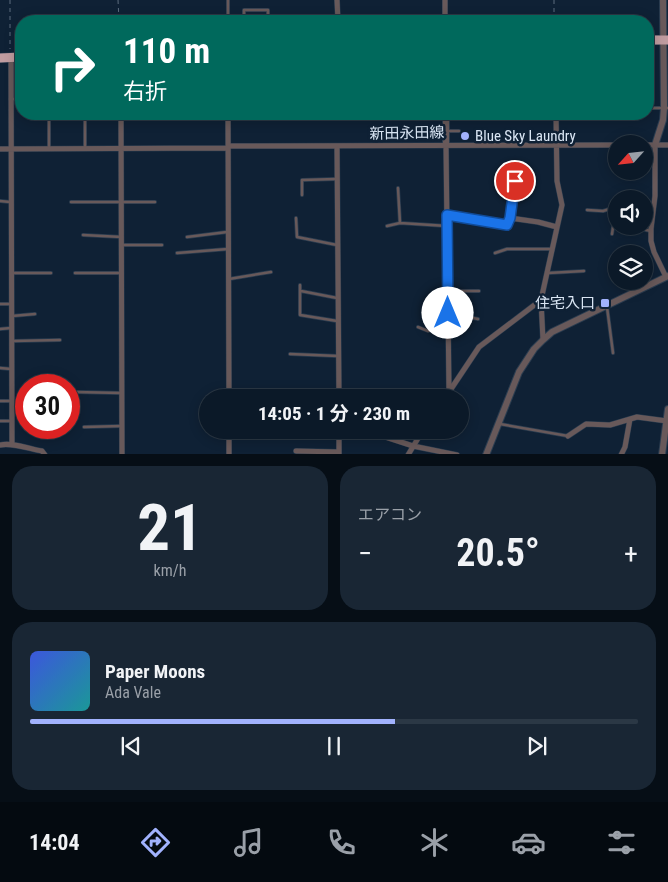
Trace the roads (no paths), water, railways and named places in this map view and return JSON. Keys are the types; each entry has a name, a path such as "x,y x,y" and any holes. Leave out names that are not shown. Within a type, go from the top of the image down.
{"highway":[{"path":"0,58 15,58"}],"street":[{"path":"337,0 338,15"},
{"path":"445,0 445,15"},
{"path":"653,208 655,196 655,144 666,108 664,0"},
{"path":"11,58 12,444"},
{"path":"121,120 122,454"},
{"path":"228,120 229,389"},
{"path":"446,120 449,389"},
{"path":"543,340 541,300 562,205 557,181 556,120"},
{"path":"655,144 668,144"},
{"name":"新田永田線","path":"0,149 608,145"},
{"path":"337,146 340,389"},
{"path":"447,215 507,225 510,218 515,181"},
{"path":"510,218 557,227"},
{"path":"486,454 519,372 543,340 552,332 667,277 654,252 652,235"},
{"path":"450,389 479,347 541,300"},
{"path":"662,454 668,409"},
{"path":"568,436 586,424 610,425 637,417 666,421"},
{"path":"622,454 630,419"},
{"path":"229,439 229,454"},
{"path":"296,450 339,453 339,439"},
{"path":"392,439 413,446 457,454"},
{"path":"408,454 417,439"},
{"path":"0,445 12,444 42,451 45,454"}],"lane":[{"path":"228,0 228,15"},
{"path":"244,15 244,10 268,10 268,15"},
{"path":"10,99 15,99"},
{"path":"49,120 49,149"},
{"path":"85,120 86,149"},
{"path":"446,132 459,131"},
{"path":"302,194 302,180 338,179"},
{"path":"398,188 400,223"},
{"path":"0,201 10,202"},
{"path":"70,202 155,202"},
{"path":"587,210 608,209"},
{"path":"296,218 297,237 338,245"},
{"path":"386,226 400,223 448,226"},
{"path":"187,236 229,232"},
{"path":"83,235 122,237"},
{"path":"122,245 162,245"},
{"path":"495,253 507,248 553,249"},
{"path":"177,253 229,249"},
{"path":"548,273 584,271"},
{"path":"11,272 51,273"},
{"path":"75,273 122,272"},
{"path":"229,279 271,272"},
{"path":"300,285 300,315 339,322"},
{"path":"300,291 339,298"},
{"path":"448,291 479,291"},
{"path":"0,304 11,304"},
{"path":"607,306 614,353"},
{"path":"448,313 478,319"},
{"path":"11,316 35,314"},
{"path":"418,327 428,331 448,326"},
{"path":"0,329 11,328"},
{"path":"11,341 60,340"},
{"path":"290,354 339,356"},
{"path":"0,368 11,369"},
{"path":"80,392 122,393"},
{"path":"0,401 13,401"},
{"path":"0,421 13,421"},
{"path":"498,424 568,436"},
{"path":"84,426 122,426"}],"place":[{"name":"Blue Sky Laundry","path":"465,136"},
{"name":"住宅入口","path":"605,303"}]}
